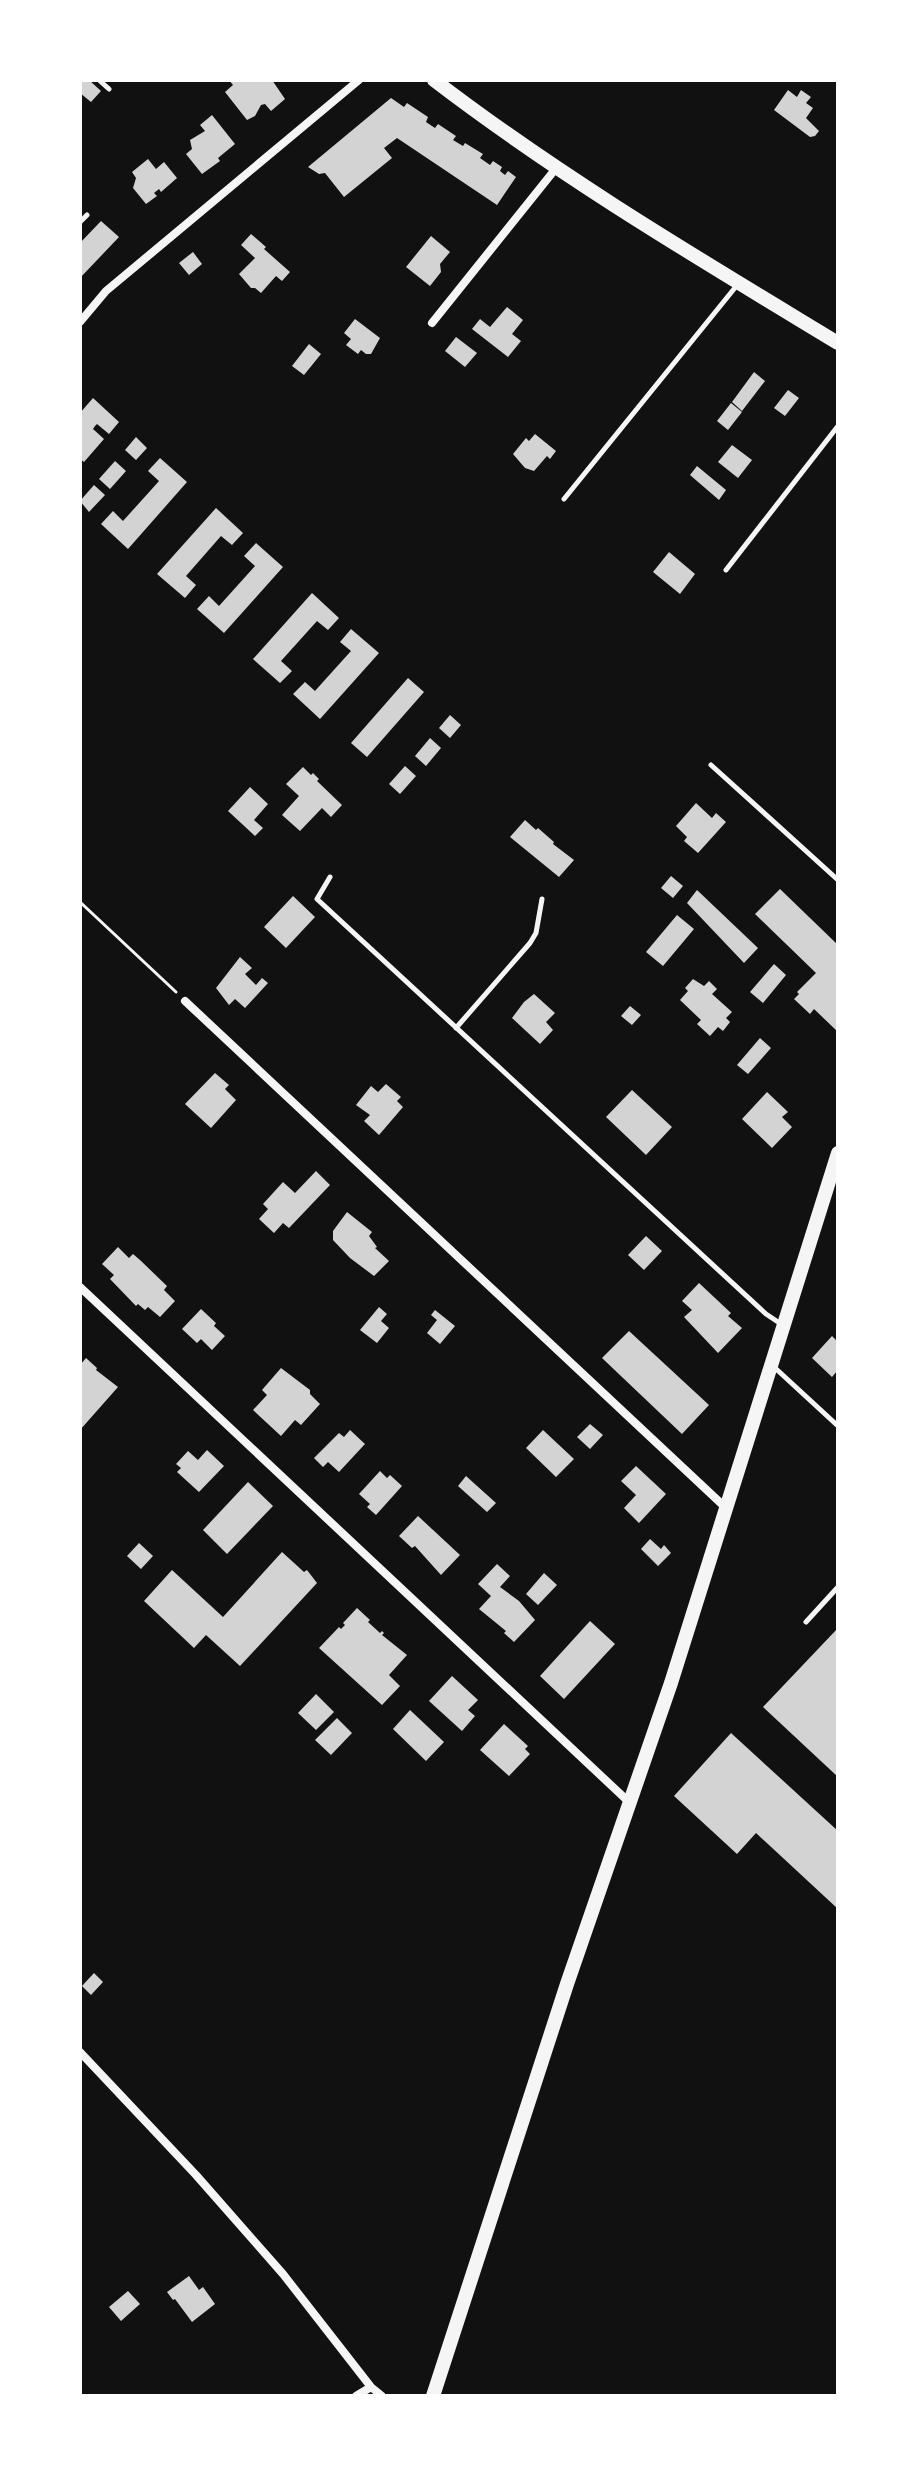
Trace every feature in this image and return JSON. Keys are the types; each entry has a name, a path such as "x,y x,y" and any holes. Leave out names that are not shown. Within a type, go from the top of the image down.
{"street":[{"path":"80,322 106,291 359,80"},
{"path":"434,80 557,167 739,284 838,343"},
{"path":"432,323 557,167"},
{"path":"185,1001 726,1508"},
{"path":"433,2396 565,1990 668,1693 838,1153"},
{"path":"80,1287 630,1803"},
{"path":"80,2052 196,2175 283,2274 371,2387 382,2396"},
{"path":"356,2396 371,2387"}],"lane":[{"path":"99,80 109,89"},
{"path":"80,222 87,215"},
{"path":"564,499 739,284"},
{"path":"726,570 838,426"},
{"path":"711,765 838,880"},
{"path":"330,877 317,899 766,1314 782,1325"},
{"path":"456,1028 530,943 536,933 542,899"},
{"path":"770,1364 838,1426"},
{"path":"806,1622 838,1587"}],"path":[{"path":"80,902 185,1001"}],"building":[{"path":"80,80 89,80 101,91 91,102 80,93"},
{"path":"229,80 272,80 285,99 271,111 265,104 261,105 255,116 247,120 225,92 233,85"},
{"path":"788,90 797,97 801,90 811,97 806,103 813,108 806,118 819,131 815,136 810,137 774,110"},
{"path":"391,98 404,107 407,103 428,117 426,122 435,128 438,124 456,136 453,140 483,154 480,158 490,165 493,161 502,167 500,171 505,175 508,171 516,177 497,205 397,138 384,148 392,158 344,197 325,173 319,174 308,167"},
{"path":"212,115 235,144 218,158 220,161 202,174 186,154 192,149 190,140 205,131 200,125"},
{"path":"148,159 156,169 164,162 177,178 161,192 159,189 154,193 157,196 146,204 133,188 136,178 132,172"},
{"path":"101,221 119,237 80,278 80,243"},
{"path":"251,234 290,272 282,281 276,276 261,293 251,288 239,274 255,258 241,245"},
{"path":"431,236 450,252 440,264 441,272 430,286 406,267"},
{"path":"193,252 202,264 189,275 179,263"},
{"path":"507,307 523,320 512,334 521,341 508,357 472,329 480,319 490,327"},
{"path":"355,319 380,338 371,354 361,350 358,354 346,345 351,339 344,333"},
{"path":"456,337 477,353 465,367 445,351"},
{"path":"309,344 321,354 304,375 292,366"},
{"path":"754,372 765,381 742,411 732,402"},
{"path":"788,390 799,398 785,416 774,408"},
{"path":"93,398 119,422 109,434 97,424 95,426 93,429 104,439 84,462 80,459 80,413"},
{"path":"731,403 742,412 728,430 717,421"},
{"path":"535,434 556,451 534,471 525,468 513,454 526,438 529,441"},
{"path":"136,437 147,448 136,460 125,450"},
{"path":"732,445 752,460 738,478 718,462"},
{"path":"160,458 187,482 128,549 101,524 113,511 123,521 151,490 159,481 148,471"},
{"path":"115,461 126,471 110,489 99,479"},
{"path":"697,466 726,490 719,500 690,475"},
{"path":"94,485 105,495 89,512 80,501"},
{"path":"216,508 243,533 232,545 221,536 186,576 196,585 185,598 157,574"},
{"path":"256,543 283,567 224,633 197,609 209,596 219,606 255,566 244,556"},
{"path":"669,552 695,574 680,594 653,572"},
{"path":"312,593 339,618 328,630 317,621 281,661 292,671 280,683 253,659"},
{"path":"351,629 379,653 320,719 293,694 305,682 315,691 351,651 340,642"},
{"path":"408,678 424,692 367,757 351,743"},
{"path":"450,715 461,725 450,738 439,728"},
{"path":"430,738 441,748 426,766 415,756"},
{"path":"405,766 416,776 400,794 389,784"},
{"path":"303,767 311,775 313,773 319,779 317,781 342,805 331,817 322,808 300,831 282,815 299,796 286,784"},
{"path":"250,787 268,804 254,820 263,828 255,836 228,811"},
{"path":"696,803 712,818 716,813 726,822 698,853 684,841 687,837 676,826"},
{"path":"525,820 574,860 559,877 510,837"},
{"path":"671,876 683,886 673,898 661,888"},
{"path":"780,889 838,945 838,1032 814,1009 810,1014 794,999 816,973 755,914"},
{"path":"697,890 758,948 744,963 687,903"},
{"path":"293,896 315,917 286,948 264,927"},
{"path":"677,915 694,929 663,966 646,952"},
{"path":"240,957 252,968 245,974 256,985 262,978 268,983 245,1008 235,999 229,1005 216,988"},
{"path":"774,964 786,975 763,1003 750,992"},
{"path":"693,979 704,986 709,981 717,989 712,994 732,1012 726,1018 730,1022 723,1031 718,1027 710,1036 697,1024 701,1020 680,1000"},
{"path":"534,994 555,1013 546,1022 553,1030 540,1044 512,1018"},
{"path":"630,1006 641,1015 632,1025 621,1016"},
{"path":"760,1038 771,1048 748,1074 737,1065"},
{"path":"215,1073 229,1085 225,1089 236,1100 211,1128 185,1104"},
{"path":"386,1084 401,1097 397,1101 403,1107 379,1135 364,1121 370,1115 356,1105 371,1086 378,1092"},
{"path":"632,1090 672,1127 646,1155 606,1117"},
{"path":"767,1092 788,1112 782,1117 792,1127 772,1148 742,1119"},
{"path":"316,1171 330,1185 289,1228 283,1223 274,1233 259,1219 268,1209 263,1204 283,1182 295,1193"},
{"path":"347,1212 372,1232 369,1236 375,1248 389,1261 374,1276 333,1240 333,1231"},
{"path":"646,1236 662,1251 644,1270 628,1255"},
{"path":"118,1247 129,1258 133,1254 167,1286 164,1290 175,1301 160,1317 148,1307 145,1310 138,1304 136,1306 110,1279 114,1275 102,1264"},
{"path":"699,1283 731,1313 728,1316 742,1328 718,1353 684,1317 692,1310 682,1301"},
{"path":"379,1307 387,1314 381,1321 389,1328 377,1343 360,1330"},
{"path":"201,1309 225,1336 212,1350 201,1339 197,1343 182,1329"},
{"path":"435,1310 455,1326 440,1344 427,1333 437,1320 431,1315"},
{"path":"629,1331 709,1405 682,1434 602,1358"},
{"path":"832,1336 838,1342 838,1370 832,1377 812,1358"},
{"path":"86,1358 118,1387 80,1430 80,1365"},
{"path":"281,1368 310,1390 320,1404 301,1425 295,1420 281,1436 253,1410 267,1395 262,1390"},
{"path":"590,1424 603,1435 590,1449 577,1437"},
{"path":"350,1430 365,1444 339,1472 328,1462 323,1467 314,1458 339,1433 344,1437"},
{"path":"543,1430 574,1459 556,1477 526,1448"},
{"path":"207,1450 224,1466 199,1492 177,1472 181,1468 176,1464 188,1451 198,1460"},
{"path":"636,1466 666,1494 639,1523 624,1508 636,1495 621,1481"},
{"path":"380,1471 402,1486 376,1515 359,1494"},
{"path":"466,1476 496,1503 487,1512 458,1486"},
{"path":"248,1482 273,1506 227,1554 203,1530"},
{"path":"418,1516 460,1555 441,1575 415,1546 412,1548 399,1536"},
{"path":"650,1539 661,1549 664,1545 671,1553 658,1566 641,1549"},
{"path":"139,1543 153,1556 141,1569 127,1556"},
{"path":"282,1552 304,1572 307,1570 317,1583 240,1666 206,1635 194,1648 144,1601 172,1570 223,1617"},
{"path":"497,1564 510,1576 500,1587 519,1601 535,1620 514,1642 504,1633 506,1631 479,1609 491,1596 478,1584"},
{"path":"544,1573 557,1585 538,1605 526,1594"},
{"path":"357,1608 370,1620 368,1622 407,1655 389,1675 400,1686 382,1705 319,1648 339,1627 341,1629 345,1625 343,1623"},
{"path":"590,1621 615,1644 564,1699 540,1676"},
{"path":"838,1628 838,1777 763,1707"},
{"path":"452,1676 478,1700 468,1710 475,1716 462,1731 429,1701"},
{"path":"316,1694 334,1712 316,1730 298,1713"},
{"path":"410,1710 444,1742 426,1761 393,1729"},
{"path":"337,1718 352,1733 331,1755 315,1740"},
{"path":"504,1724 528,1746 525,1749 530,1754 509,1776 480,1750"},
{"path":"731,1733 838,1831 838,1909 756,1833 737,1854 674,1796"},
{"path":"94,1973 103,1982 91,1995 82,1986"},
{"path":"189,2276 199,2290 203,2287 215,2304 192,2322 167,2292"},
{"path":"128,2291 140,2304 121,2321 109,2307"}]}
